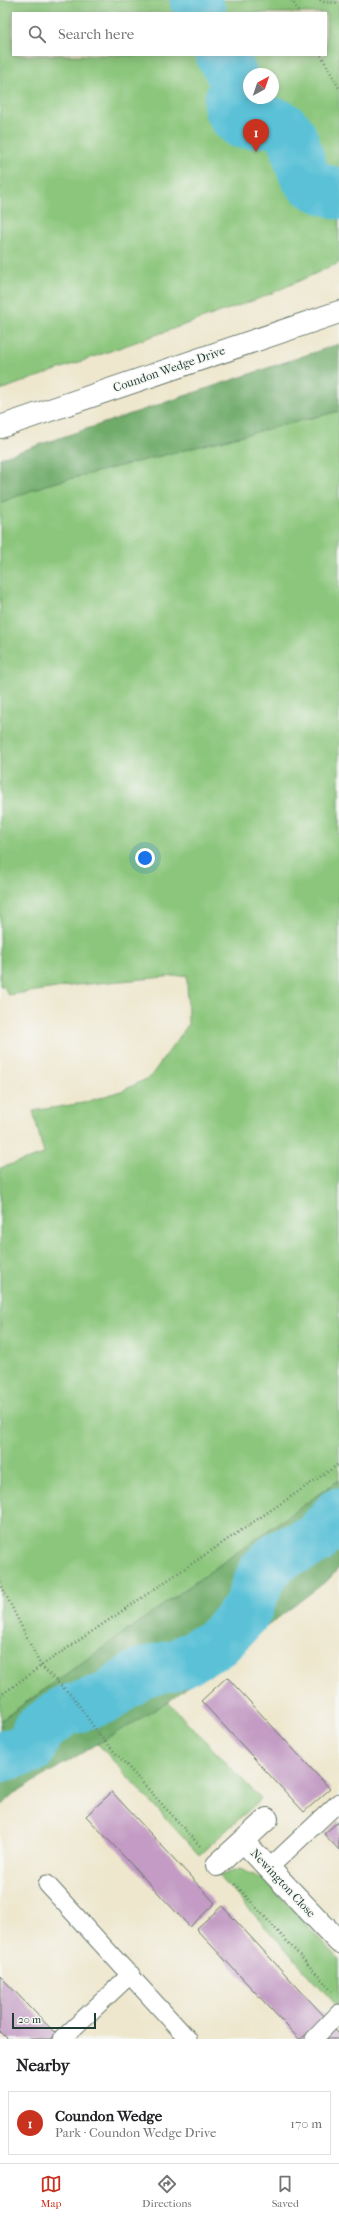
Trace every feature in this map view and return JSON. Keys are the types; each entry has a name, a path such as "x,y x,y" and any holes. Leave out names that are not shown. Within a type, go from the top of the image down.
{"main road":[{"name":"Coundon Wedge Drive","path":"0,427 339,312"},
{"name":"Newington Close","path":"217,1865 244,1842 267,1819"},
{"name":"Newington Close","path":"244,1842 339,1942"}],"lane":[{"path":"270,1868 339,1802"},
{"path":"47,1884 188,2039"},
{"path":"62,2039 130,1974"},
{"path":"314,2039 339,2013"}],"path":[{"path":"292,0 298,12"},
{"path":"320,0 323,2 339,3"},
{"path":"322,56 339,88"},
{"path":"0,1696 41,1666 339,1464"},
{"path":"0,1584 41,1666 74,1698 100,1736"}],"green space":[{"path":"0,0 339,0 339,263 263,297 0,390"},
{"path":"339,344 339,411 45,485 0,503 0,458"},
{"path":"339,411 339,1480 0,1721 0,1168 44,1154 33,1111 83,1103 124,1090 150,1077 188,1025 187,975 77,985 8,995 4,986 0,986 0,503 45,485"},
{"path":"339,1480 339,1568 329,1579 168,1702 13,1794 0,1808 0,1721"},
{"path":"168,1702 261,1799 199,1855 97,1743"},
{"path":"240,1869 265,1880 339,1960 339,2008 219,1876"}],"building":[{"path":"227,1677 330,1789 304,1812 201,1701"},
{"path":"112,1792 215,1903 190,1927 86,1816"},
{"path":"339,1821 339,1850 324,1834"},
{"path":"222,1906 325,2017 301,2039 299,2039 196,1929"},
{"path":"0,1976 56,2034 51,2039 8,2039 0,2031"},
{"path":"333,2028 339,2034 339,2039 321,2039"}],"waterway":[{"path":"195,0 201,12"},
{"path":"222,56 230,70 234,83 234,88 229,103 233,115 241,123 271,122 284,127 294,142 307,178 316,186 339,194"},
{"path":"0,1757 31,1748 37,1731 63,1712 106,1698 140,1674 180,1663 217,1643 246,1612 263,1572 279,1556 315,1540 339,1513"}],"place":[{"name":"Coundon Wedge","path":"256,152"}]}
